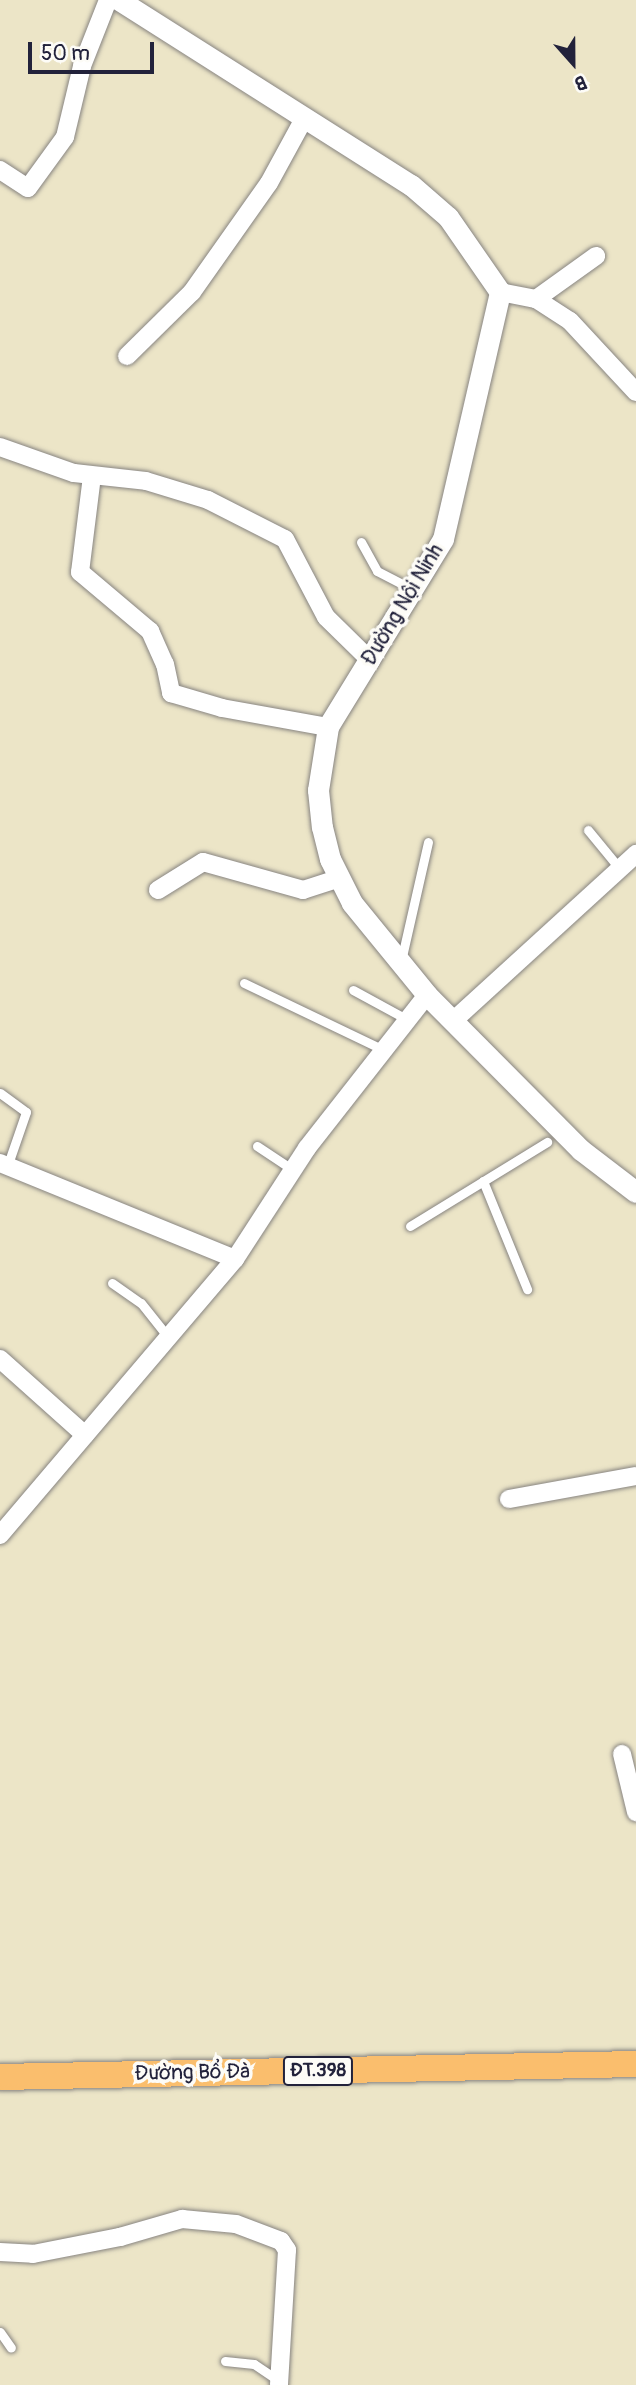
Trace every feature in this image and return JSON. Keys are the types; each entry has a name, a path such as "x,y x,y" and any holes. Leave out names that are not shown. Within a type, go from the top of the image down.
{"main road":[{"name":"Đường Bổ Đà","path":"0,2077 636,2064"}],"street":[{"path":"1,172 29,188 65,138 82,66 108,0"},
{"path":"119,0 411,185 448,217 500,292 536,299 591,338 636,392"},
{"path":"127,356 192,292 269,183 305,117"},
{"path":"536,299 596,256"},
{"name":"Đường Nội Ninh","path":"500,292 443,539 415,591 328,727 318,790 322,827 352,903 427,995 555,1138 636,1192"},
{"path":"0,447 92,476 146,481 208,500 285,540 326,617 370,661"},
{"path":"92,476 80,572 150,632 165,664 170,693 222,708 328,727"},
{"path":"453,1021 635,856"},
{"path":"158,890 203,862 291,888 315,889 340,878"},
{"path":"0,1535 235,1259 293,1170 427,995"},
{"path":"3,1167 235,1259"},
{"path":"0,1359 85,1435"},
{"path":"509,1499 636,1476"},
{"path":"622,1754 636,1812"},
{"path":"0,2252 33,2254 120,2237 182,2219 236,2224 281,2241 287,2250 279,2383"}],"lane":[{"path":"361,542 377,570 415,591"},
{"path":"587,830 620,869"},
{"path":"401,963 428,842"},
{"path":"244,983 384,1050"},
{"path":"353,990 408,1020"},
{"path":"0,1093 26,1112 3,1167"},
{"path":"410,1226 555,1138"},
{"path":"257,1146 293,1170"},
{"path":"483,1181 527,1289"},
{"path":"112,1283 141,1303 168,1337"},
{"path":"0,2332 11,2348"},
{"path":"225,2361 254,2364 279,2383"}]}
